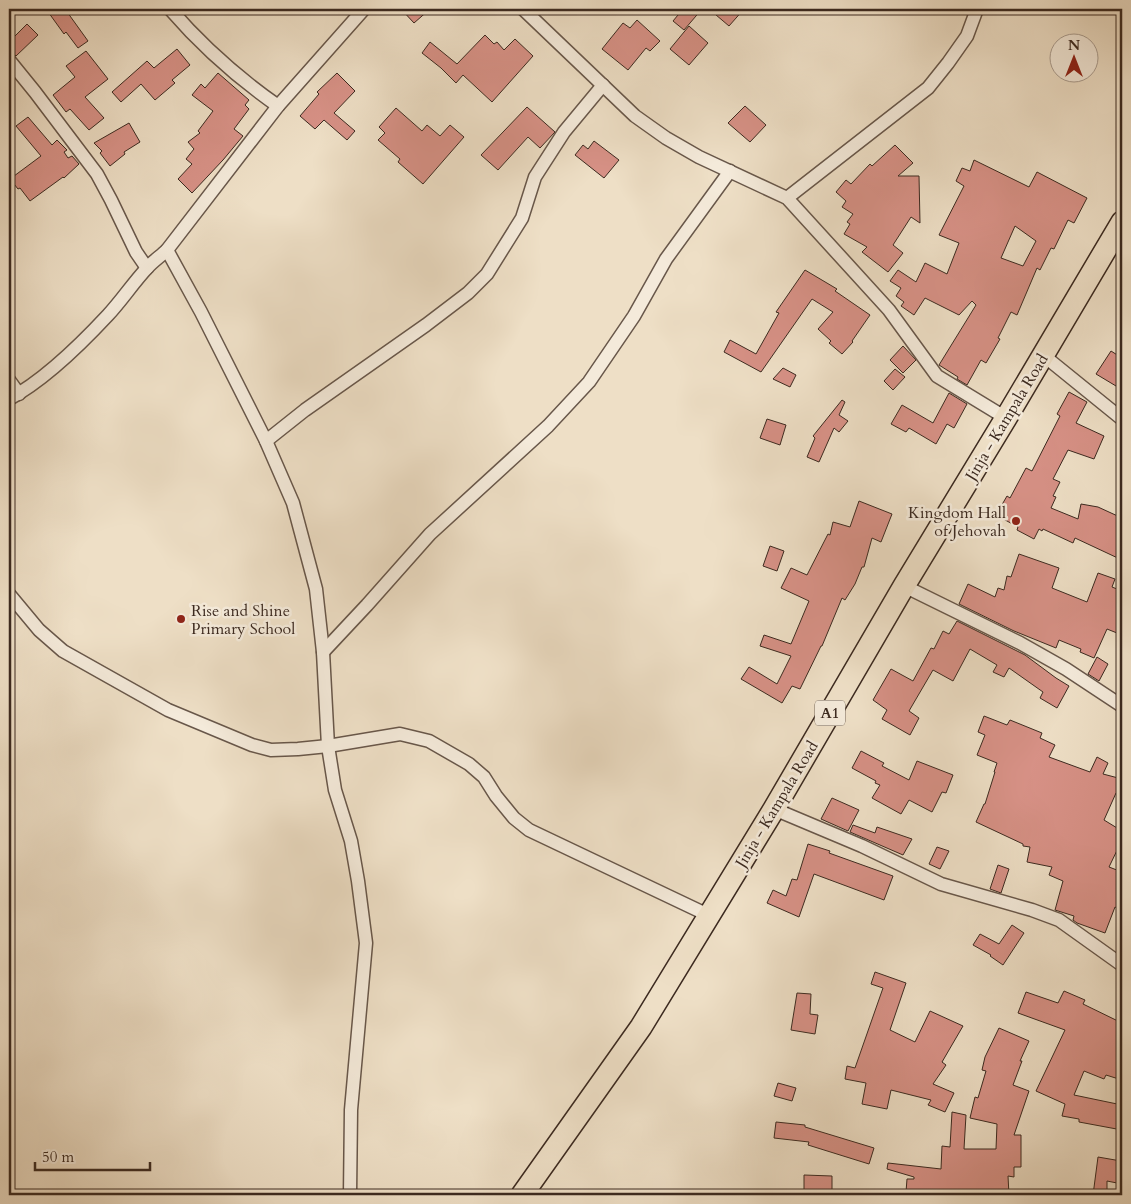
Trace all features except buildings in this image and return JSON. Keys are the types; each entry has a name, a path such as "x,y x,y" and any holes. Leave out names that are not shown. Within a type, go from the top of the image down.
{"highway":[{"name":"Jinja - Kampala Road","path":"522,1195 641,1027 774,809 904,586 1122,222"}],"street":[{"path":"170,9 191,34 232,71 278,106"},
{"path":"9,380 14,396 78,345 108,314 147,268 167,250 278,106 364,9"},
{"path":"523,9 635,116 666,138 699,157 787,198 889,310 937,376 1006,418"},
{"path":"787,198 928,88 967,36 977,9"},
{"path":"9,60 97,174 136,252 147,268"},
{"path":"266,441 305,410 426,325 468,292 487,274 522,218 535,177 564,132 603,85"},
{"path":"323,652 430,534 548,426 589,382 634,316 666,259 730,171"},
{"path":"167,250 201,312 266,441 292,503 316,589 323,652 328,746 334,790 351,841 366,943 351,1110 350,1195"},
{"path":"1042,355 1122,419"},
{"path":"904,586 1020,643 1066,669 1122,706"},
{"path":"9,594 38,630 63,651 168,710 252,745 271,750 328,746 400,734 429,741 469,764 484,777 496,796 514,818 529,830 708,915"},
{"path":"774,809 862,846 941,884 1032,910 1058,920 1122,965"}],"place":[{"name":"Kingdom Hall of Jehovah","path":"1016,521"},
{"name":"Rise and Shine Primary School","path":"181,619"}]}
